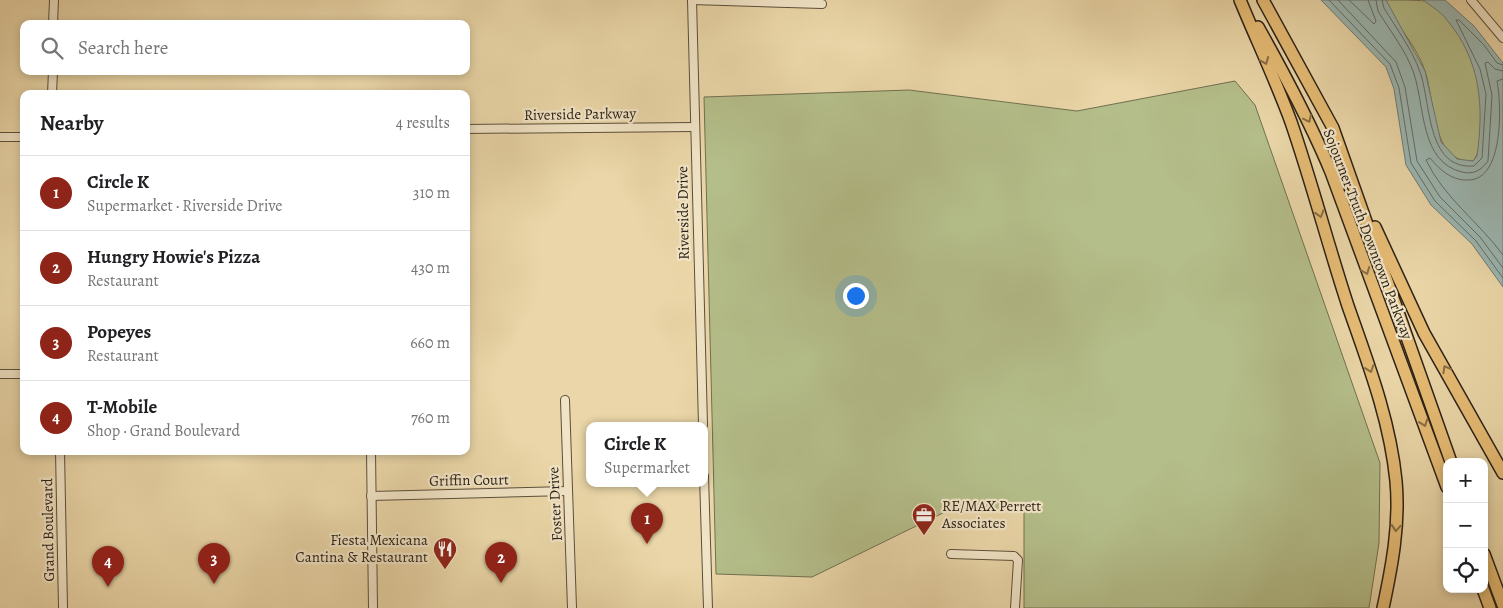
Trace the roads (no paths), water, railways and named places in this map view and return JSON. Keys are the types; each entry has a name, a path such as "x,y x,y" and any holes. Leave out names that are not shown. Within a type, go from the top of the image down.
{"highway":[{"name":"Sojourner Truth Downtown Parkway","path":"1241,0 1289,80 1312,125 1443,476"},
{"path":"1241,0 1290,122 1348,306 1372,374 1386,424 1395,475 1397,517 1394,552 1383,608"},
{"name":"Sojourner Truth Downtown Parkway","path":"1263,0 1334,128 1450,458"},
{"path":"1346,164 1424,333 1503,473"},
{"path":"1488,565 1503,605"},
{"path":"1484,593 1490,608"}],"street":[{"path":"54,0 54,20"},
{"path":"692,0 822,4"},
{"name":"Riverside Drive","path":"692,0 703,422"},
{"path":"1471,0 1503,38"},
{"path":"52,90 53,75"},
{"name":"Riverside Parkway","path":"470,129 695,127"},
{"path":"0,137 20,137"},
{"path":"0,374 20,374"},
{"name":"Foster Drive","path":"565,400 567,491 570,502 572,608"},
{"name":"Grand Boulevard","path":"60,455 63,608"},
{"path":"371,455 373,608"},
{"path":"704,487 708,608"},
{"name":"Griffin Court","path":"371,496 567,491"},
{"path":"951,554 1014,556 1018,560 1015,608"}],"water":[{"path":"1321,0 1386,0 1425,71 1441,142 1457,159 1473,161 1477,156 1480,101 1477,84 1467,51 1458,36 1442,14 1423,0 1445,0 1474,26 1503,63 1503,287 1472,244 1431,205 1406,165 1394,89 1386,67"}],"place":[{"name":"RE/MAX Perrett Associates","path":"924,536"},
{"name":"Circle K","path":"647,544"},
{"name":"Fiesta Mexicana Cantina & Restaurant","path":"445,570"},
{"name":"Hungry Howie's Pizza","path":"501,583"},
{"name":"Popeyes","path":"214,584"},
{"name":"T-Mobile","path":"108,587"}]}
